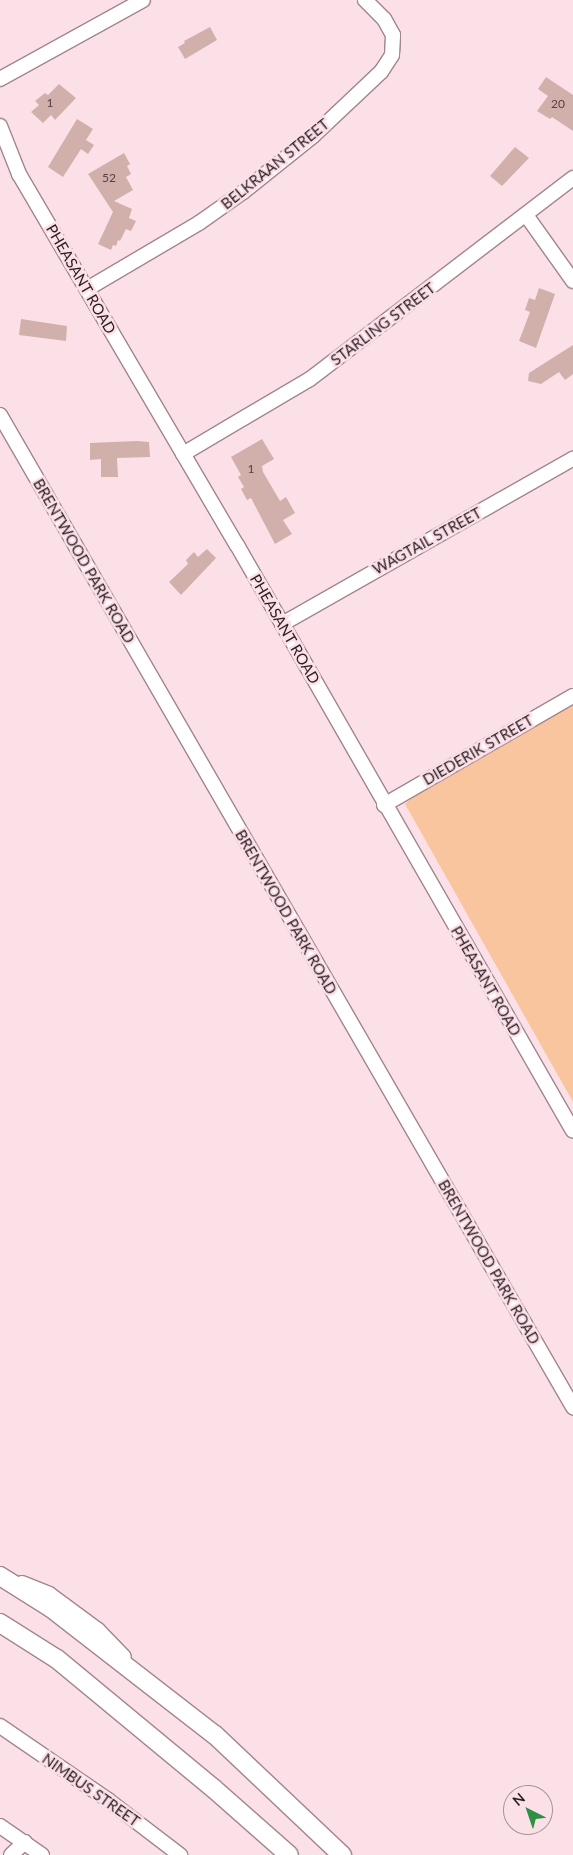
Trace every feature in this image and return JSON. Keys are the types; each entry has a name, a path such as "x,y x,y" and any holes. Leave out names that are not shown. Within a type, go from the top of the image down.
{"main road":[{"path":"0,1575 51,1608 215,1735 342,1855"},
{"path":"0,1623 57,1659 213,1788 289,1855"}],"street":[{"path":"0,79 142,0"},
{"name":"BELKRAAN STREET","path":"87,289 199,224 236,197 313,136 381,72 392,55 393,35 389,26 365,0"},
{"name":"PHEASANT ROAD","path":"0,126 19,174 282,624 384,805 573,1131"},
{"name":"STARLING STREET","path":"183,454 310,379 573,178"},
{"path":"526,215 573,281"},
{"name":"BRENTWOOD PARK ROAD","path":"0,415 573,1407"},
{"name":"WAGTAIL STREET","path":"282,624 573,460"},
{"name":"DIEDERIK STREET","path":"384,805 573,696"},
{"name":"NIMBUS STREET","path":"0,1726 108,1800 171,1853"},
{"path":"0,1826 42,1855"},
{"path":"10,1855 25,1842"}],"shaded area":[{"path":"573,703 573,1102 405,804 414,796"}],"building":[{"path":"210,27 217,40 185,59 178,47 185,43 184,41"},
{"path":"546,77 573,95 573,131 552,117 550,119 537,111 548,96 538,89"},
{"path":"59,84 76,98 55,120 51,115 43,123 31,112 39,105 35,101 45,93 48,95"},
{"path":"77,119 93,129 86,140 94,145 88,154 81,149 63,177 48,167"},
{"path":"515,147 529,158 502,186 490,176"},
{"path":"124,153 130,164 127,166 131,174 126,177 133,190 114,201 132,209 129,218 136,221 131,231 126,229 120,241 118,240 116,246 113,245 111,250 98,244 113,212 88,174"},
{"path":"539,288 555,294 536,348 519,341 530,312 525,310 529,298 535,300"},
{"path":"21,319 67,326 66,341 19,335"},
{"path":"573,345 573,374 565,380 559,372 541,384 528,381 529,373"},
{"path":"262,439 274,459 262,466 263,472 280,501 286,497 295,513 283,520 292,534 275,544 251,498 247,500 241,489 244,487 238,477 241,475 231,457"},
{"path":"149,442 150,457 117,458 118,477 101,477 101,459 90,460 90,443"},
{"path":"207,549 216,558 181,595 169,582 188,564 186,560 194,552 198,557"}]}
